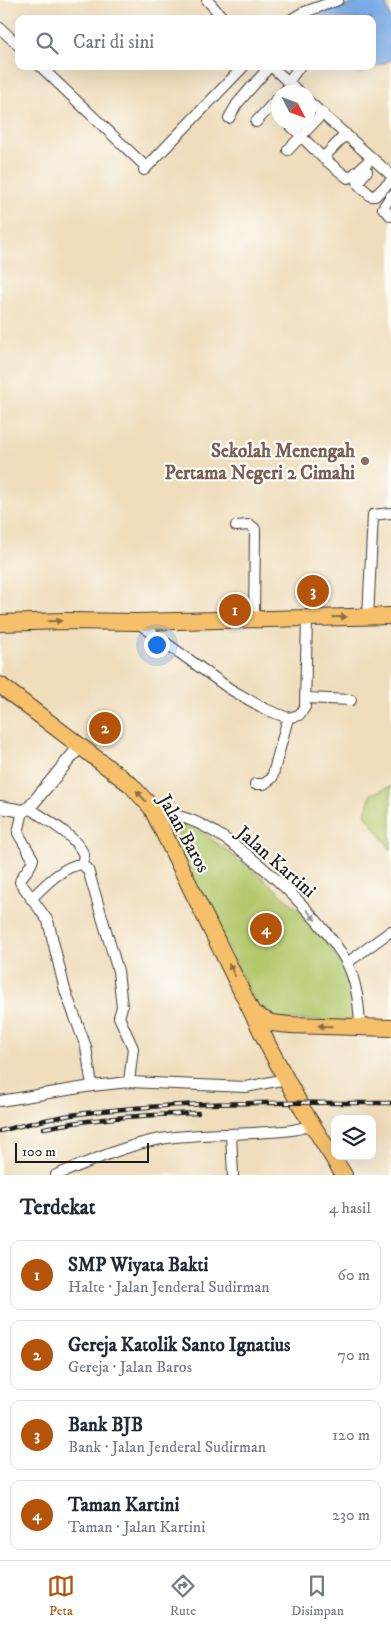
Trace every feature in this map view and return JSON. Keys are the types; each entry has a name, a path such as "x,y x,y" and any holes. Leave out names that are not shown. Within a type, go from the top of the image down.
{"main road":[{"path":"2,624 65,621 137,622 391,616"},
{"name":"Jalan Baros","path":"0,685 131,785 151,807 271,1051 312,1124 344,1175"},
{"path":"254,1014 272,1023 290,1025 391,1028"},
{"path":"271,1051 274,1040 290,1025"}],"street":[{"path":"207,0 220,15"},
{"path":"299,15 338,0"},
{"path":"0,28 15,42"},
{"path":"44,70 145,168 240,70"},
{"path":"229,118 237,104 267,70"},
{"path":"274,70 287,85"},
{"path":"289,85 298,70"},
{"path":"256,122 271,106"},
{"path":"316,108 391,175"},
{"path":"288,150 323,114"},
{"path":"295,130 323,158 350,178 375,160"},
{"path":"323,158 346,134"},
{"path":"375,160 359,179 359,185 373,197 391,181"},
{"path":"391,196 383,209 391,216"},
{"path":"368,617 374,514 391,514"},
{"path":"236,526 250,525 255,529 254,619"},
{"path":"137,622 230,689 265,709 288,718 299,715 304,707 307,618"},
{"path":"305,698 351,700"},
{"path":"255,784 264,784 272,778 288,718"},
{"path":"80,746 26,809 18,833 33,859 30,868 19,880 48,921 65,990 86,1047 92,1086"},
{"path":"1,809 26,809 59,828 76,844 84,855 82,864"},
{"name":"Jalan Kartini","path":"158,818 176,816 208,828 236,846 282,884 331,939 347,964 355,984 360,1026"},
{"path":"31,899 51,880 76,864 82,864 88,870 118,970 122,1007 119,1017 133,1048 129,1082"},
{"path":"347,964 391,932"},
{"path":"0,1099 129,1082 246,1087 286,1078"},
{"path":"56,1175 140,1143 194,1135 231,1135 298,1130 312,1124"},
{"path":"231,1135 233,1175"}],"green space":[{"path":"391,786 391,850 365,814 371,794"},
{"path":"164,821 185,823 206,835 257,873 306,916 345,970 353,988 354,1022 270,1019 256,1004"}],"water":[{"path":"363,0 385,0 391,21 391,60 376,67 376,15 320,15"},
{"path":"354,70 368,70 359,74"}],"railway":[{"path":"0,1131 71,1115 150,1107 231,1103 391,1103"},
{"path":"44,1128 121,1118 198,1113"}],"place":[{"name":"Sekolah Menengah Pertama Negeri 2 Cimahi","path":"365,461"},
{"name":"Bank BJB","path":"313,591"},
{"name":"SMP Wiyata Bakti","path":"235,610"},
{"name":"Gereja Katolik Santo Ignatius","path":"105,728"},
{"name":"Taman Kartini","path":"266,929"}]}
